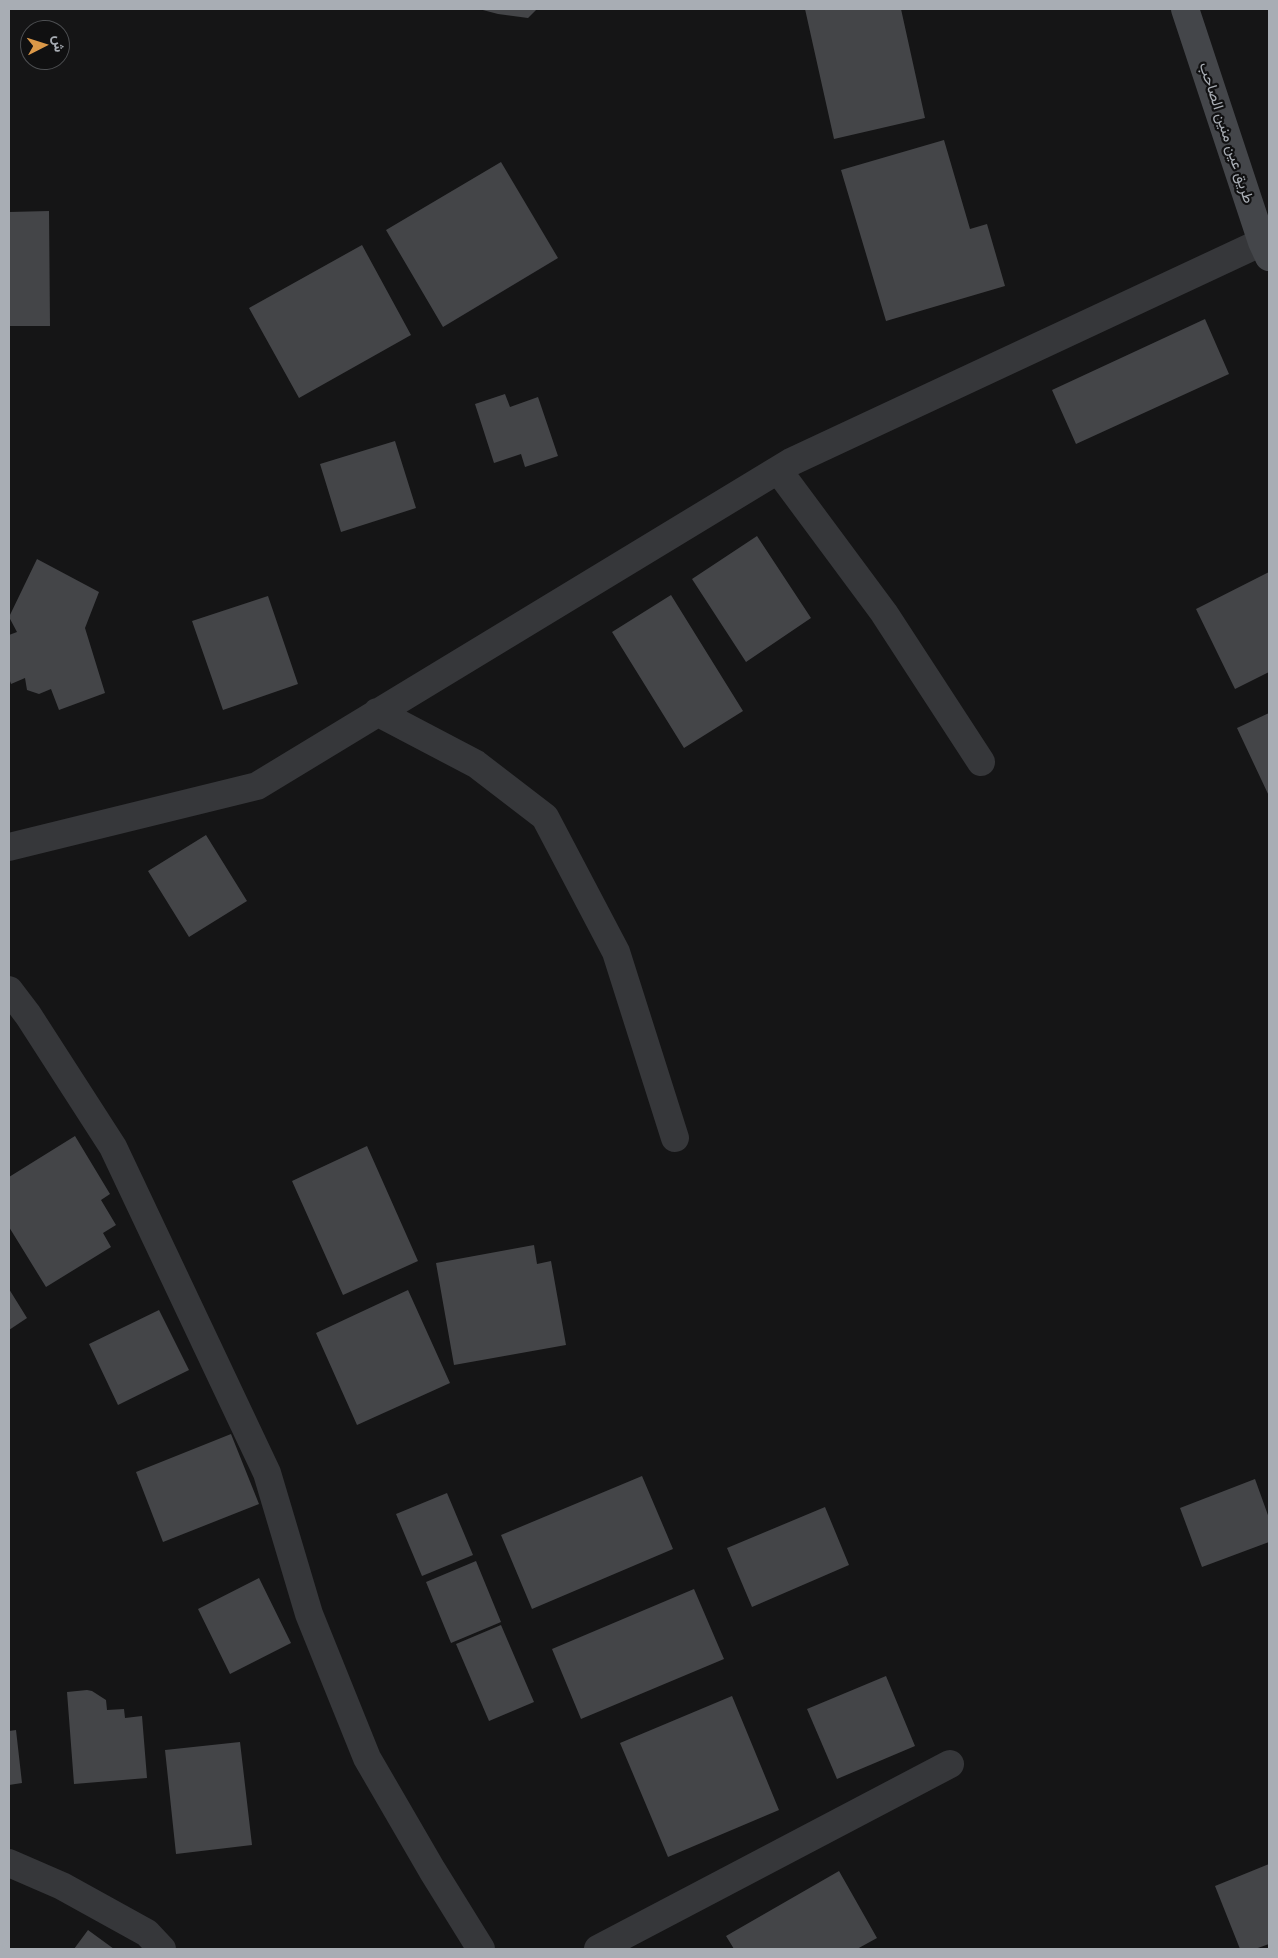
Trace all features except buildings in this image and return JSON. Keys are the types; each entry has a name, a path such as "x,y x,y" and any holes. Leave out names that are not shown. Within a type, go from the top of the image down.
{"main road":[{"name":"طريق عين منين الصاحب","path":"1185,9 1265,237"}],"street":[{"path":"9,847 257,786 791,462 1265,237"},
{"path":"778,470 884,613 980,762"},
{"path":"377,712 476,764 545,817 616,952 675,1138"},
{"path":"9,990 28,1015 113,1147 267,1472 309,1614 367,1758 481,1949"},
{"path":"598,1949 950,1764"},
{"path":"9,1863 62,1886 147,1933 162,1949"}]}
